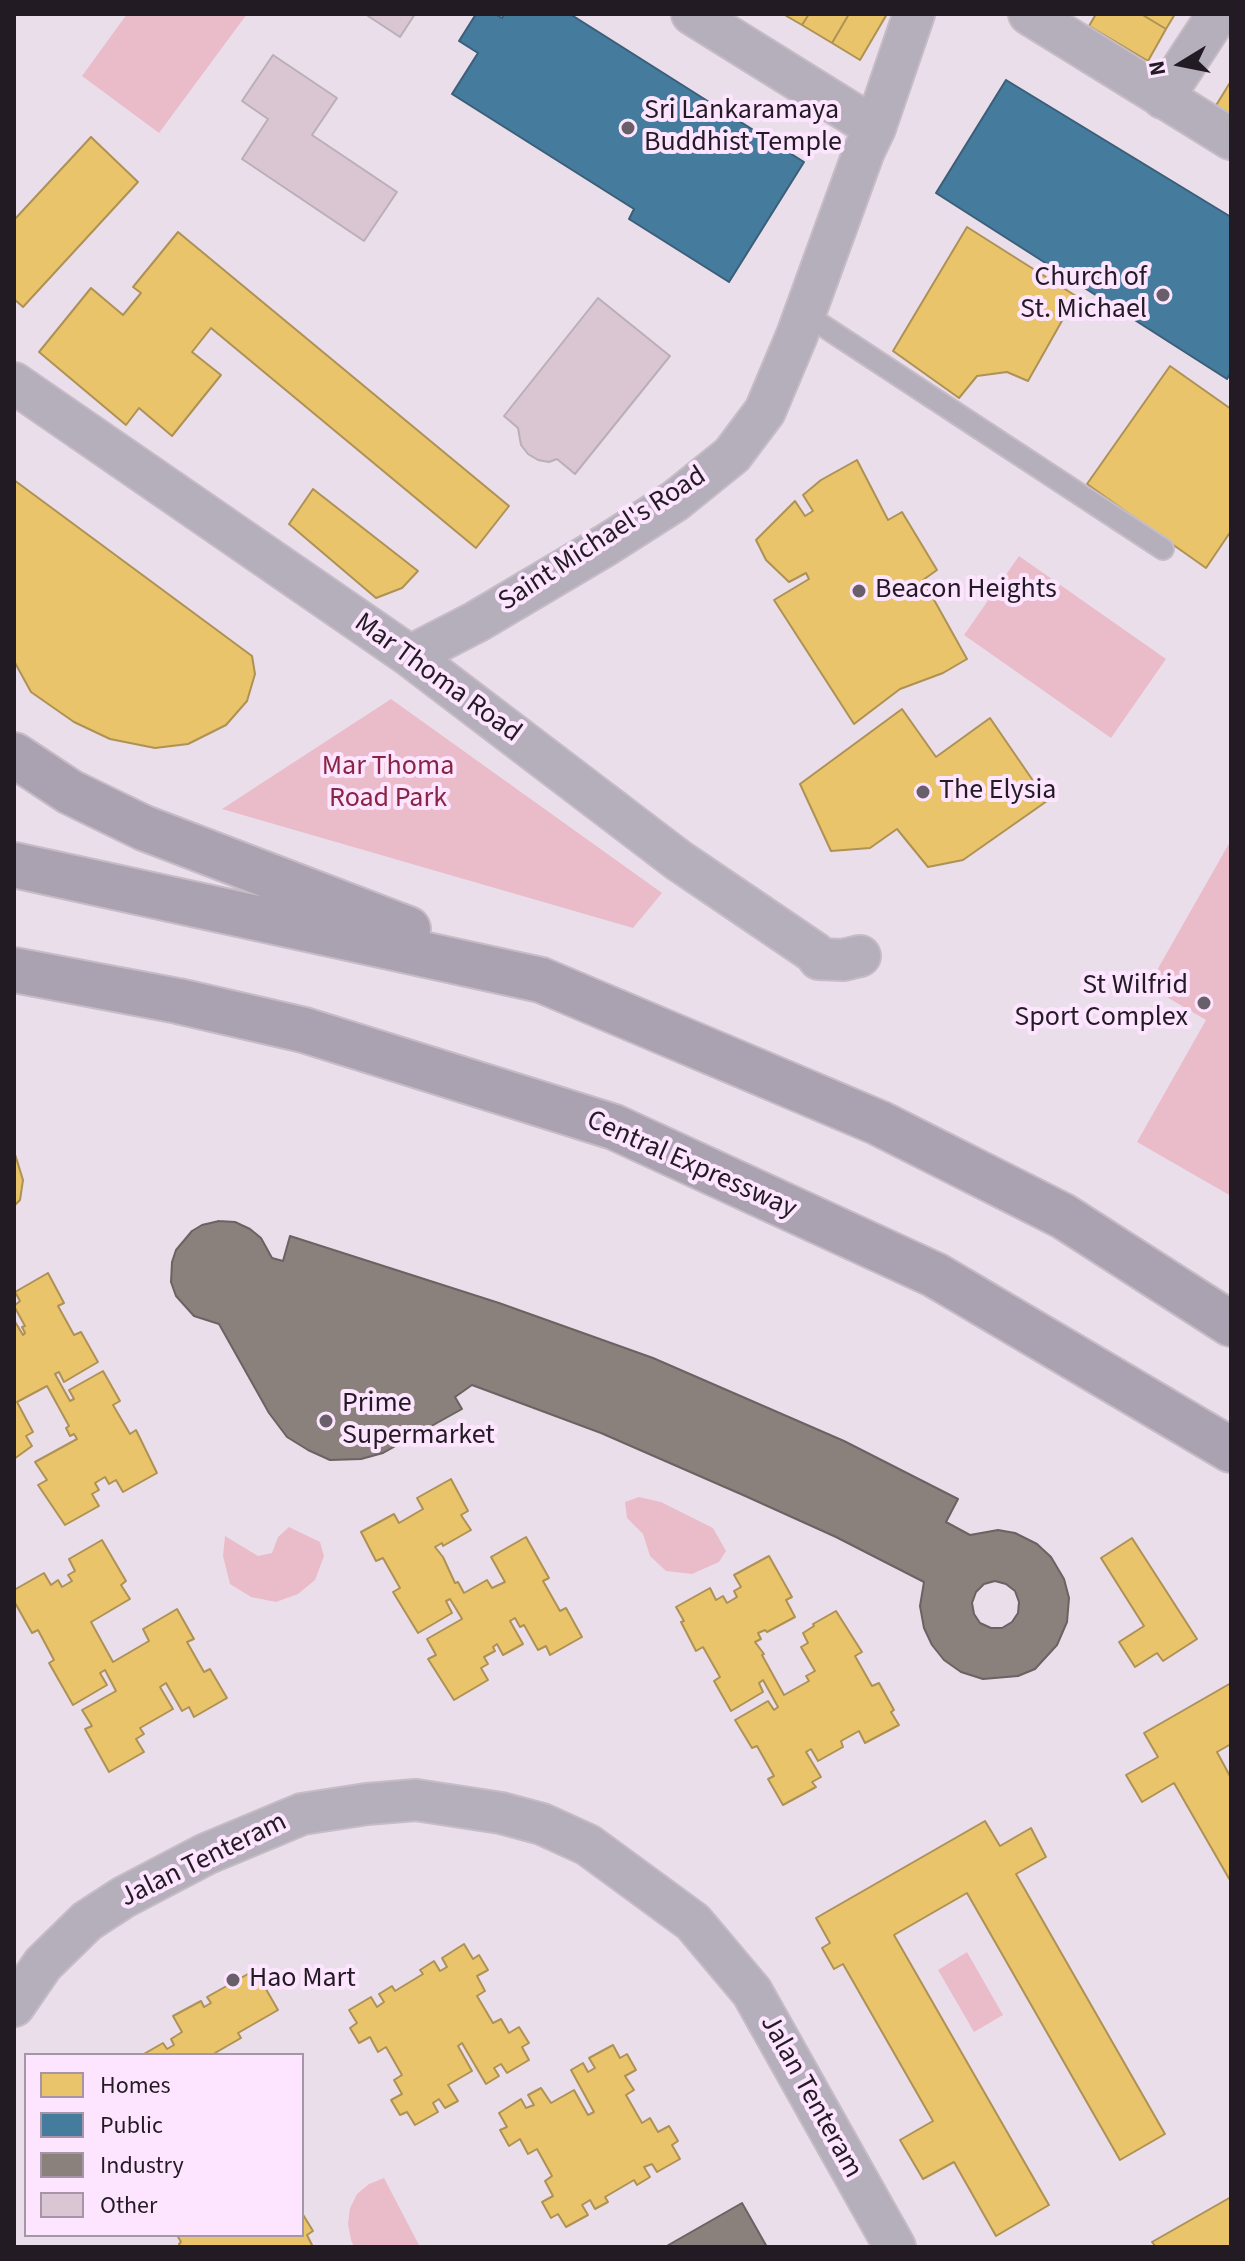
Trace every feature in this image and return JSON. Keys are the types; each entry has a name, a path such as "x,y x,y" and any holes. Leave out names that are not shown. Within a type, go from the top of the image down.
{"highway":[{"path":"14,755 70,792 144,828 541,980 879,1123 1063,1216 1231,1324"},
{"path":"14,865 541,980"},
{"name":"Central Expressway","path":"14,970 178,1001 304,1030 614,1127 935,1275 1231,1450"}],"street":[{"path":"692,14 875,128"},
{"name":"Saint Michael's Road","path":"410,656 476,622 606,545 675,501 732,455 765,411 875,128 914,14"},
{"path":"1029,14 1231,139"},
{"path":"1163,98 1218,14"},
{"name":"Mar Thoma Road","path":"14,383 410,656 678,860 815,953 819,959 843,960 860,956"},
{"name":"Jalan Tenteram","path":"14,2006 43,1964 87,1921 124,1897 206,1854 302,1814 416,1800 501,1813 542,1824 588,1845 693,1922 752,1992 895,2247"}],"lane":[{"path":"805,314 1163,549"}],"green space":[{"path":"127,14 247,14 159,133 82,76"},
{"path":"1019,556 1166,659 1111,738 964,635"},
{"name":"Mar Thoma Road Park","path":"391,699 662,893 633,928 222,809"},
{"name":"St Wilfrid Sport Complex","path":"1231,840 1231,1196 1137,1142 1206,1020 1148,986"},
{"path":"639,1497 661,1502 713,1528 726,1551 719,1562 692,1574 666,1571 650,1556 643,1534 627,1518 625,1502"},
{"path":"289,1527 320,1542 324,1556 315,1580 298,1594 276,1602 251,1597 230,1584 223,1556 225,1536 258,1556 272,1553 278,1537"},
{"path":"967,1952 1003,2015 974,2032 938,1970"},
{"path":"384,2178 420,2247 354,2247 348,2224 350,2208 357,2194 369,2184"}],"building: Homes":[{"path":"783,14 809,14 802,25"},
{"path":"809,14 849,14 832,43 802,25"},
{"path":"849,14 887,14 860,60 832,43"},
{"path":"1096,14 1141,14 1166,29 1148,61 1089,26"},
{"path":"1141,14 1175,14 1166,29"},
{"path":"1231,81 1231,124 1212,112"},
{"path":"91,137 138,182 23,307 14,299 14,220"},
{"path":"967,227 1076,296 1028,381 1007,372 977,376 959,398 893,351"},
{"path":"178,232 509,506 476,548 211,328 192,352 221,375 172,436 139,408 126,425 39,352 91,288 123,315 141,293 133,287"},
{"path":"1170,366 1231,409 1231,531 1206,568 1087,484"},
{"name":"Beacon Heights","path":"857,460 888,520 902,512 937,570 923,580 967,659 943,673 900,689 854,724 774,600 809,579 806,573 789,582 766,560 756,540 795,501 805,516 813,511 803,495 821,480"},
{"path":"14,480 252,656 255,674 247,701 226,725 188,744 155,748 110,739 74,722 31,692 14,661"},
{"path":"313,489 418,571 402,588 376,598 289,524"},
{"name":"The Elysia","path":"902,709 936,757 990,718 1047,801 963,860 928,867 897,829 870,848 831,851 800,784"},
{"path":"14,1151 23,1180 20,1200 14,1206"},
{"path":"48,1273 64,1303 58,1306 74,1335 81,1332 98,1362 64,1382 59,1372 55,1374 70,1401 74,1399 69,1390 103,1371 120,1401 113,1405 130,1434 136,1430 157,1473 123,1492 116,1480 109,1484 105,1477 95,1483 99,1490 92,1494 99,1506 65,1525 38,1485 47,1480 35,1462 77,1439 74,1434 70,1436 66,1428 69,1426 47,1386 17,1402 33,1432 26,1436 32,1446 14,1459 14,1320 23,1335 25,1333 22,1327 25,1326 14,1306 20,1301 15,1292"},
{"path":"451,1479 468,1511 461,1515 471,1530 443,1546 442,1543 435,1547 455,1583 458,1582 464,1593 487,1580 492,1588 505,1582 491,1557 526,1537 549,1578 543,1581 560,1611 566,1608 582,1637 550,1655 546,1646 538,1650 524,1625 520,1627 515,1618 510,1621 523,1644 503,1655 497,1644 493,1647 495,1651 484,1657 488,1664 481,1668 488,1680 454,1700 428,1659 436,1655 427,1639 461,1617 450,1599 446,1601 452,1613 418,1633 393,1592 400,1588 383,1558 376,1561 361,1532 394,1514 399,1523 423,1509 417,1498"},
{"path":"1132,1538 1197,1639 1163,1661 1157,1653 1135,1667 1119,1642 1144,1626 1101,1558"},
{"path":"102,1540 126,1581 121,1585 130,1599 91,1622 113,1662 149,1641 143,1629 177,1609 194,1639 187,1642 204,1672 210,1669 227,1698 194,1717 189,1707 182,1711 166,1683 160,1687 173,1709 140,1728 144,1734 136,1739 144,1752 109,1772 85,1729 92,1726 82,1710 116,1691 105,1670 100,1673 107,1685 73,1705 49,1663 54,1660 38,1630 32,1633 14,1601 14,1590 44,1573 51,1585 58,1580 62,1587 72,1581 68,1575 75,1571 69,1559"},
{"path":"769,1556 792,1597 786,1600 795,1617 767,1632 758,1633 761,1639 755,1642 784,1695 809,1681 806,1676 815,1671 801,1647 808,1643 803,1633 836,1611 862,1652 855,1656 872,1686 879,1683 899,1725 865,1743 859,1731 841,1741 843,1747 818,1761 811,1749 806,1752 821,1777 812,1782 816,1787 783,1805 768,1779 774,1776 757,1746 752,1748 735,1720 768,1701 774,1710 778,1707 763,1680 759,1683 763,1692 731,1711 714,1681 720,1677 703,1647 696,1651 676,1607 710,1588 716,1600 723,1596 727,1603 737,1597 734,1591 741,1587 734,1575"},
{"path":"1231,1683 1231,1744 1217,1752 1231,1778 1231,1882 1174,1783 1142,1802 1126,1775 1158,1757 1144,1733"},
{"path":"985,1821 1000,1846 1031,1828 1046,1857 1016,1874 1165,2134 1120,2160 967,1893 894,1935 1049,2205 996,2236 954,2162 923,2179 900,2140 933,2121 843,1964 834,1969 822,1948 830,1943 816,1918"},
{"path":"464,1944 473,1959 479,1955 488,1970 477,1976 485,1991 477,1996 493,2023 501,2019 509,2033 519,2027 529,2043 522,2047 529,2060 507,2073 501,2064 494,2068 499,2076 486,2084 462,2043 458,2046 472,2071 448,2085 458,2101 445,2108 439,2099 433,2103 438,2112 415,2125 407,2112 400,2115 391,2100 402,2094 394,2080 402,2075 386,2047 378,2052 370,2037 359,2043 350,2028 357,2023 349,2010 371,1997 377,2007 384,2002 379,1994 392,1986 395,1991 423,1974 420,1970 434,1961 440,1971 447,1967 442,1958"},
{"path":"255,1970 278,2010 238,2033 241,2038 215,2053 146,2053 163,2043 167,2049 174,2045 171,2039 182,2032 173,2016 201,2001 204,2007 211,2003 207,1997"},
{"path":"613,2045 620,2058 627,2054 636,2070 625,2076 634,2090 626,2095 642,2123 650,2118 658,2132 669,2126 678,2141 672,2145 680,2159 657,2172 652,2164 644,2167 650,2177 637,2185 634,2180 605,2197 608,2202 595,2209 590,2200 582,2205 588,2215 566,2227 558,2214 551,2218 542,2202 553,2196 545,2181 552,2176 537,2149 528,2154 520,2139 509,2146 500,2130 507,2127 499,2113 521,2099 526,2108 534,2105 528,2095 541,2088 551,2103 574,2090 588,2115 594,2112 571,2070 583,2063 588,2072 595,2068 589,2058"},
{"path":"1231,2197 1231,2247 1156,2247 1152,2242"},
{"path":"304,2216 313,2231 307,2235 313,2247 180,2247 178,2237 304,2237"}],"building: Public":[{"name":"Sri Lankaramaya Buddhist Temple","path":"476,14 495,14 502,18 504,14 570,14 804,162 729,282 629,219 634,209 452,94 478,53 459,41"},
{"name":"Church of St. Michael","path":"1006,80 1231,217 1231,372 1227,379 936,193"}],"building: Industry":[{"path":"219,1221 235,1222 261,1238 272,1258 283,1261 290,1236 499,1303 653,1358 844,1441 958,1499 946,1522 970,1535 998,1530 1015,1533 1037,1544 1051,1557 1064,1579 1069,1598 1067,1622 1057,1645 1035,1669 1018,1676 983,1679 961,1672 944,1660 924,1628 920,1606 924,1582 836,1537 601,1433 472,1385 455,1397 462,1409 383,1453 361,1459 330,1460 308,1450 287,1437 269,1413 219,1324 194,1316 176,1296 171,1282 176,1250 192,1231","holes":["995,1581 1015,1591 1019,1602 1018,1613 1012,1622 1002,1628 991,1628 980,1623 972,1603 976,1592 984,1584"]},
{"path":"742,2203 767,2247 665,2247"}],"building: Other":[{"path":"365,14 415,14 400,37"},
{"path":"273,55 337,98 312,135 397,192 364,241 242,159 268,119 242,101"},
{"path":"598,298 670,356 575,474 557,459 549,462 528,454 521,445 518,428 504,416"}],"place":[{"name":"Sri Lankaramaya Buddhist Temple","path":"628,128"},
{"name":"Church of St. Michael","path":"1163,295"},
{"name":"Beacon Heights","path":"859,591"},
{"name":"The Elysia","path":"923,792"},
{"name":"St Wilfrid Sport Complex","path":"1204,1003"},
{"name":"Prime Supermarket","path":"326,1421"},
{"name":"Hao Mart","path":"233,1980"}]}
